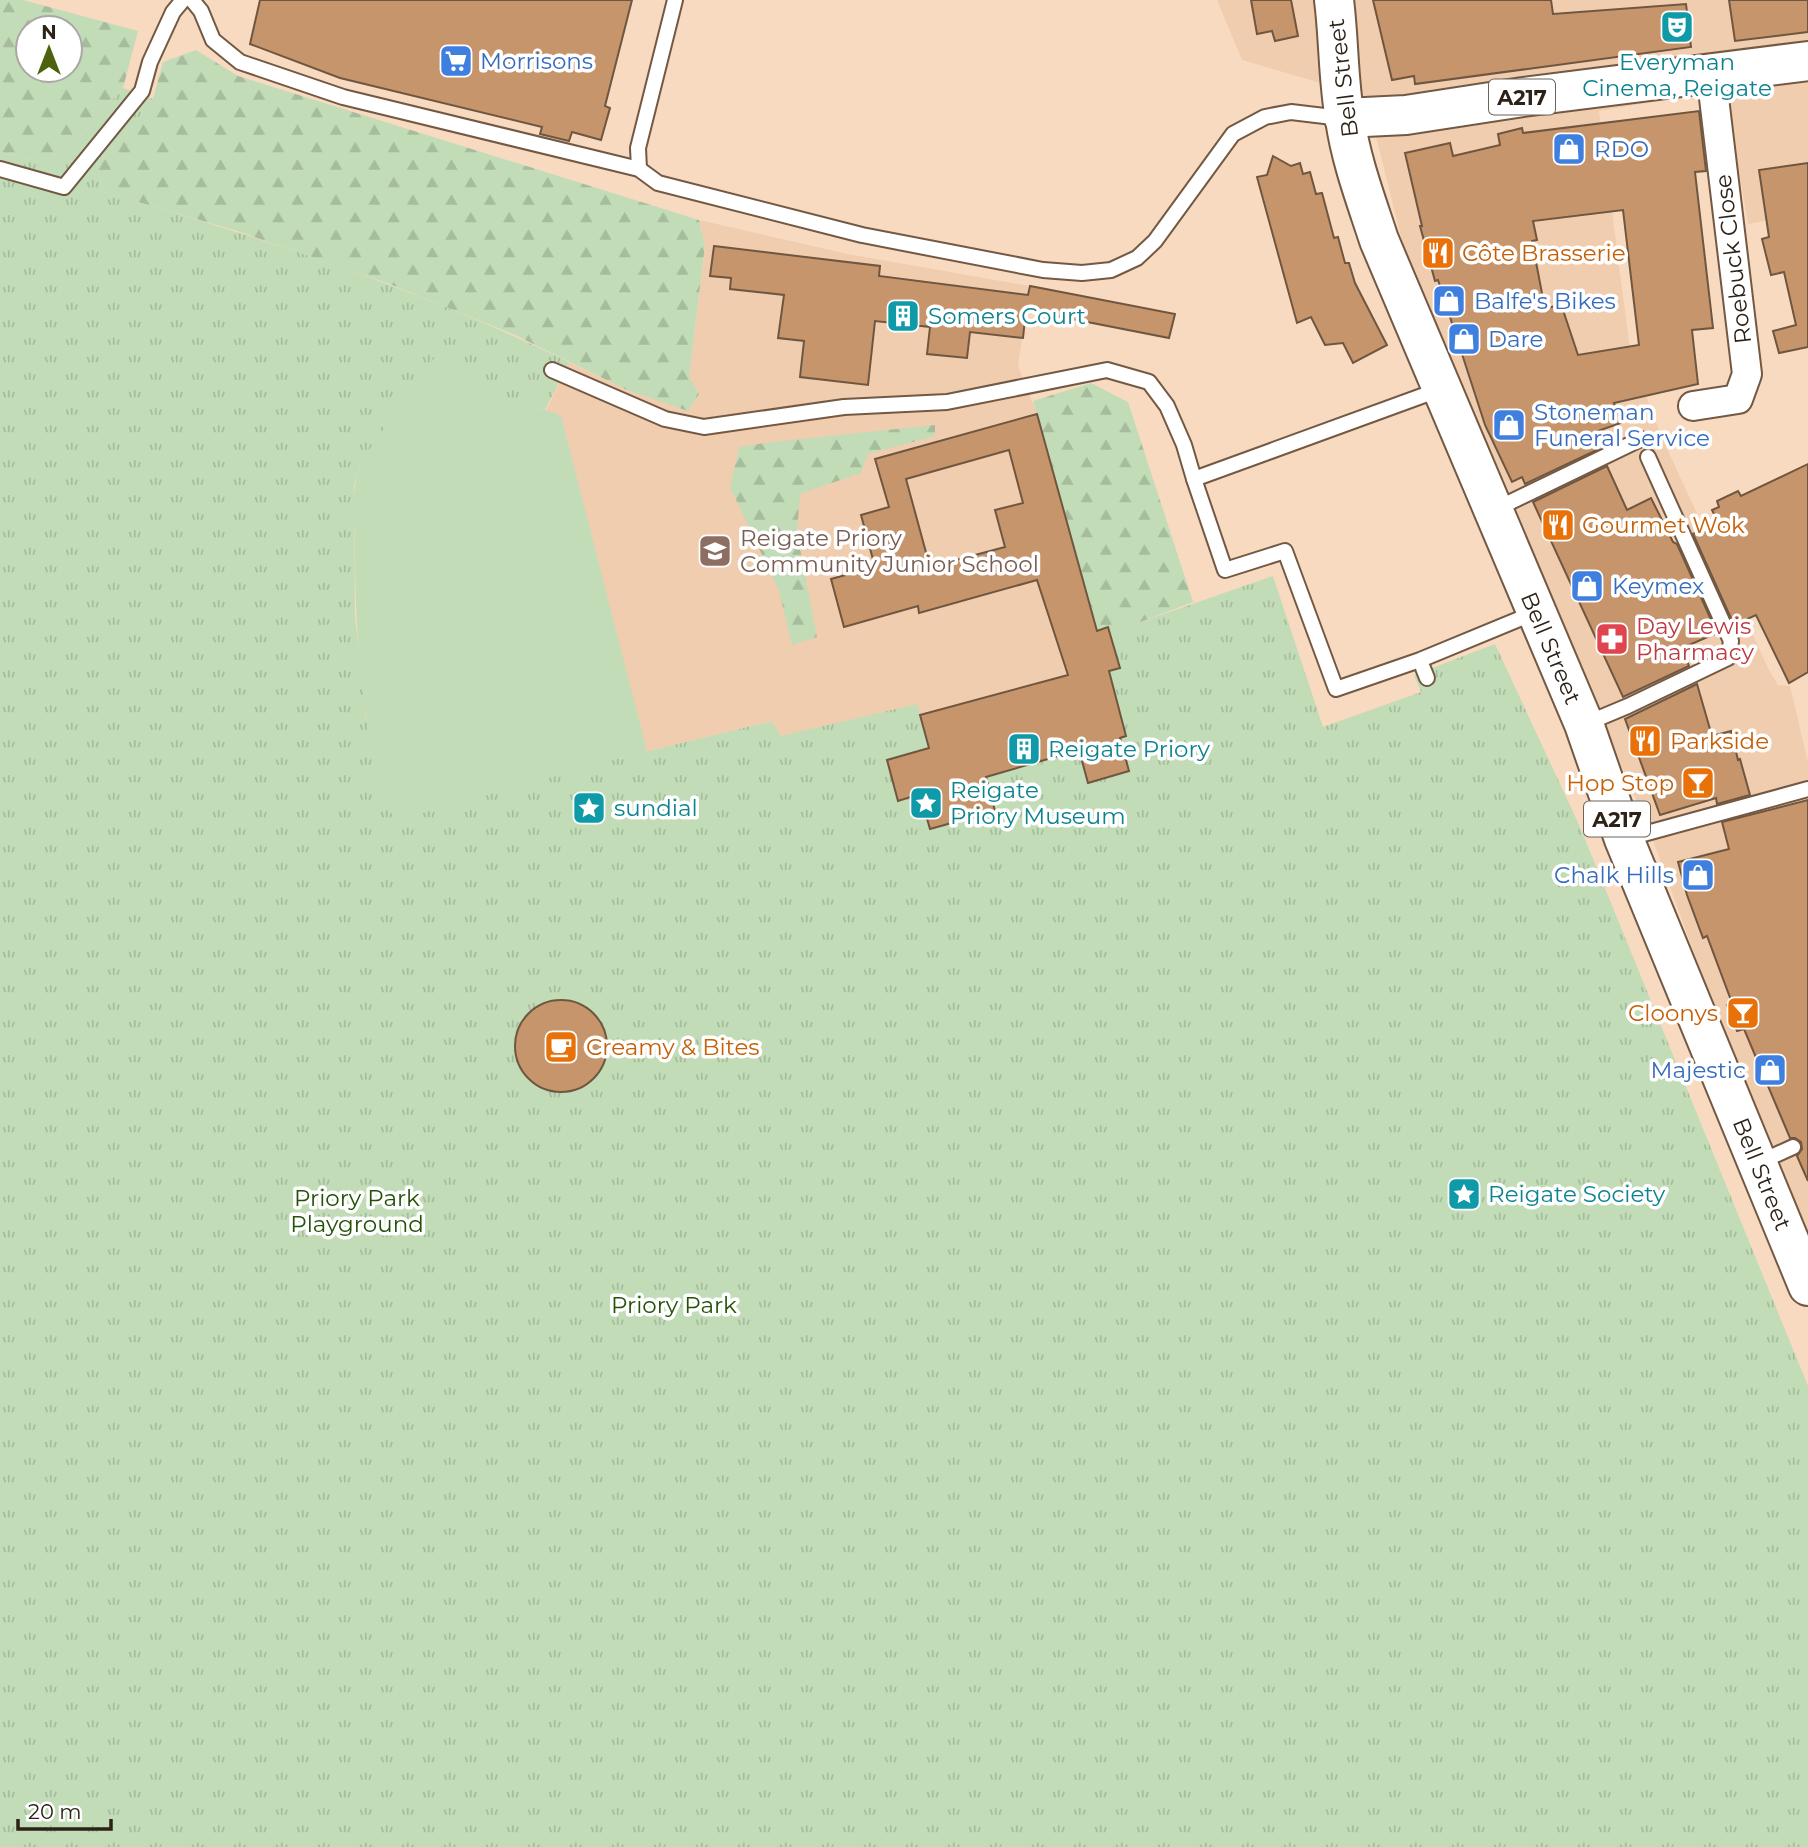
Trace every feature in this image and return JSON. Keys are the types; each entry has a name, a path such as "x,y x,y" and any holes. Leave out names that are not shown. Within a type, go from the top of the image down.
{"main road":[{"name":"Bell Street","path":"1334,0 1344,118 1357,175 1379,240 1584,724 1624,839 1808,1286"},
{"name":"A217","path":"1344,118 1406,115 1808,61"},
{"path":"1357,175 1367,141 1406,115"}],"street":[{"name":"Roebuck Close","path":"1693,406 1738,399 1746,374 1711,73"}],"lane":[{"path":"0,169 64,187 142,91 150,62 173,12 183,0"},
{"path":"192,0 201,11 213,40 240,62 343,97 639,169 658,183 862,235 1043,270 1082,273 1111,270 1137,258 1155,241 1233,134 1265,117 1291,112 1344,118"},
{"path":"639,169 638,148 675,0"},
{"path":"552,370 665,419 704,427 844,407 947,402 1107,370 1149,382 1167,406 1184,445 1225,570 1285,551 1336,690 1408,665 1535,613"},
{"path":"1194,479 1443,388"},
{"path":"1494,510 1641,439"},
{"path":"1584,724 1728,658 1731,641 1648,457"},
{"path":"1624,839 1808,789"},
{"path":"1758,1163 1793,1147"}],"shaded area":[{"path":"1217,0 1808,0 1808,213 1748,224 1725,90 1599,111 1631,357 1664,442 1769,670 1778,685 1790,686 1808,762 1808,1252 1775,1175 1648,827 1413,285 1366,96 1242,60"},
{"name":"Reigate Priory Community Junior School","path":"699,220 848,254 1030,286 1018,366 1037,414 1097,630 1108,627 1120,669 1097,675 1115,693 1126,736 1120,738 1129,771 1088,783 1078,751 986,776 995,811 930,829 920,795 898,801 887,760 780,737 772,721 628,756 377,767 569,362 627,390 688,410 689,377 705,245"}],"green space":[{"path":"0,0 23,0 75,14 14,14 14,84 84,84 84,16 138,31 123,88 80,136 45,163 0,152"},
{"path":"196,50 238,76 699,220 705,245 689,377 699,394 688,411 627,390 515,335 387,283 237,231 104,192 96,166 153,99 163,62"},
{"name":"Priory Park","path":"123,88 153,99 96,166 104,192 282,247 398,288 569,362 545,410 509,403 437,354 360,464 354,485 355,616 366,717 377,767 394,821 628,756 772,721 781,736 917,704 929,748 887,760 898,800 920,794 930,829 995,811 986,776 1079,750 1088,782 1129,771 1120,738 1126,735 1115,694 1097,675 1120,668 1108,627 1138,623 1273,576 1323,727 1421,692 1414,675 1495,644 1580,827 1808,1386 1808,1847 0,1847 0,152 45,163 80,136"},
{"path":"437,354 509,403 561,416 647,751 394,822 376,766 362,683 356,599 355,486 365,454"},
{"path":"1091,383 1128,402 1193,602 1138,623 1097,631 1033,401"},
{"path":"935,425 935,436 868,454 861,473 800,494 797,533 817,637 792,645 779,591 730,487 739,447"}],"building":[{"name":"Morrisons","path":"260,0 632,0 605,106 610,108 601,140 572,132 569,141 540,134 542,127 340,78 250,44"},
{"path":"1251,0 1291,0 1298,36 1275,41 1272,31 1257,34"},
{"path":"1373,0 1551,0 1553,14 1686,4 1691,47 1415,84 1414,76 1392,80"},
{"path":"1729,0 1808,0 1808,32 1735,41"},
{"path":"1699,111 1706,171 1695,172 1713,328 1692,330 1698,384 1614,403 1621,423 1592,433 1599,449 1525,484 1522,477 1512,482 1485,425 1438,280 1435,281 1405,153 1450,143 1453,156 1500,145 1498,134 1522,128 1523,133","holes":["1623,210 1639,345 1578,355 1561,304 1545,309 1532,241 1537,240 1533,221"]},
{"path":"1273,156 1291,166 1300,163 1303,174 1310,172 1316,194 1322,193 1334,238 1338,237 1345,263 1349,263 1355,283 1387,345 1353,363 1343,343 1325,345 1311,317 1297,323 1257,177 1267,175"},
{"path":"1808,163 1808,347 1779,353 1773,331 1796,325 1784,272 1771,275 1762,239 1769,237 1759,170"},
{"name":"Somers Court","path":"714,246 880,266 879,276 1028,295 1030,286 1175,314 1169,338 1026,310 1023,338 970,332 967,358 927,354 930,327 875,321 868,385 800,377 804,341 778,338 784,295 730,289 731,278 710,276"},
{"path":"1037,414 1097,631 1108,627 1120,668 1109,671 1126,736 1120,738 1129,771 1088,783 1079,750 986,777 995,811 930,829 920,794 898,801 887,760 929,748 920,715 1068,675 1037,580 919,613 918,606 844,627 831,579 875,567 861,515 889,507 875,459","holes":["1009,450 1023,503 995,510 1005,547 930,567 906,479"]},
{"path":"1808,464 1808,672 1789,683 1756,615 1734,625 1693,534 1717,520 1712,510 1719,507 1717,501 1738,491 1741,496"},
{"path":"1607,466 1627,510 1651,498 1673,542 1677,544 1717,633 1682,648 1689,666 1623,697 1533,502"},
{"path":"1697,684 1712,736 1731,731 1750,795 1717,804 1716,798 1660,815 1625,719"},
{"path":"1808,800 1808,1181 1797,1156 1802,1149 1801,1142 1790,1138 1744,1029 1737,1031 1727,1005 1732,1003 1707,936 1703,938 1678,862 1729,849 1722,822"},
{"name":"Creamy & Bites","path":"561,1000 579,1003 594,1013 604,1028 607,1046 604,1064 594,1079 579,1089 561,1092 543,1089 528,1079 518,1064 515,1046 518,1028 528,1013 543,1003"}],"place":[{"name":"Everyman Cinema, Reigate","path":"1677,27"},
{"name":"Morrisons","path":"456,61"},
{"name":"RDO","path":"1569,149"},
{"name":"Côte Brasserie","path":"1438,253"},
{"name":"Balfe's Bikes","path":"1449,301"},
{"name":"Somers Court","path":"903,316"},
{"name":"Dare","path":"1464,339"},
{"name":"Stoneman Funeral Service","path":"1509,425"},
{"name":"Gourmet Wok","path":"1558,525"},
{"name":"Reigate Priory Community Junior School","path":"715,551"},
{"name":"Keymex","path":"1587,586"},
{"name":"Day Lewis Pharmacy","path":"1612,639"},
{"name":"Parkside","path":"1645,741"},
{"name":"Reigate Priory","path":"1024,749"},
{"name":"Hop Stop","path":"1698,783"},
{"name":"Reigate Priory Museum","path":"926,803"},
{"name":"sundial","path":"589,808"},
{"name":"Chalk Hills","path":"1698,875"},
{"name":"Cloonys","path":"1743,1013"},
{"name":"Creamy & Bites","path":"561,1047"},
{"name":"Majestic","path":"1770,1070"},
{"name":"Reigate Society","path":"1464,1194"}],"park label":[{"name":"Priory Park Playground","path":"357,1211"}]}
